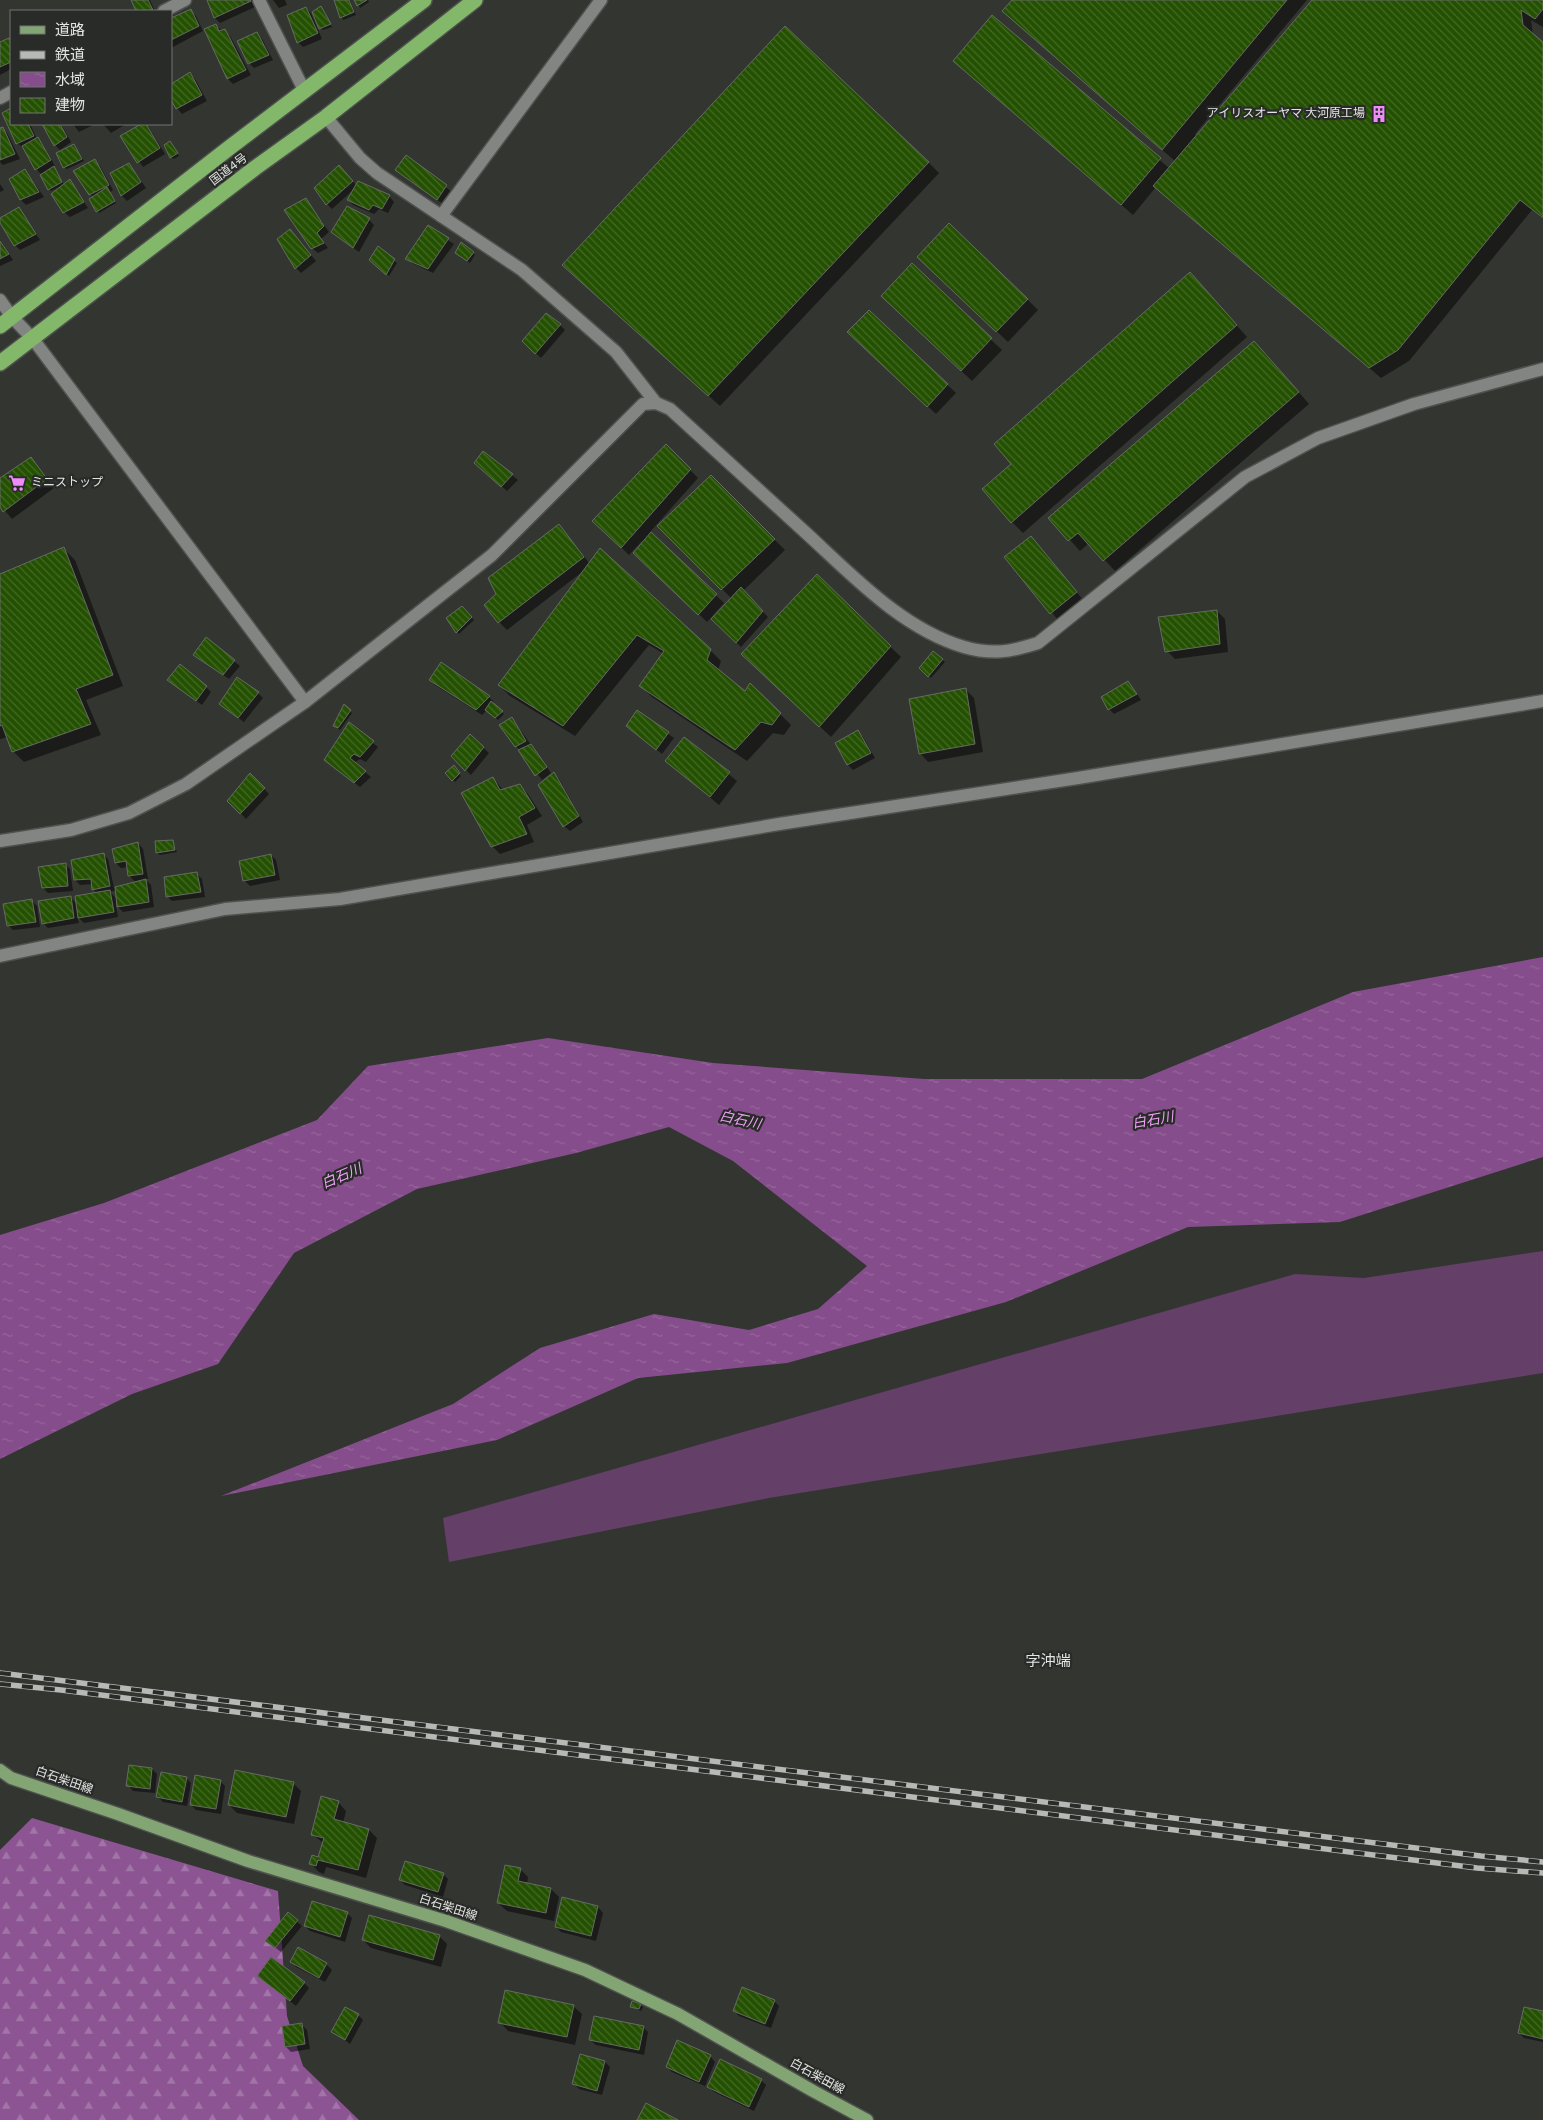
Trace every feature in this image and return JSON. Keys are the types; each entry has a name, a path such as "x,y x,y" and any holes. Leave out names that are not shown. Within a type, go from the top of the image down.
{"highway":[{"name":"国道4号","path":"6,321 221,154 424,0"},
{"name":"国道4号","path":"0,364 255,168 326,117 475,0"}],"main road":[{"name":"白石柴田線","path":"0,1770 11,1778 248,1861 446,1921 585,1970 678,2014 867,2120"}],"street":[{"path":"166,10 185,0"},
{"path":"259,0 305,92"},
{"path":"442,216 601,0"},
{"path":"326,117 360,158 377,173 522,270 544,289 616,352 656,403"},
{"path":"0,300 6,321 33,339 305,702"},
{"path":"0,841 71,830 129,813 186,784 305,702 492,555 643,404 656,403 670,409 886,606 933,634 963,646 994,652 1014,651 1038,642 1245,477 1318,438 1414,404 1543,369"},
{"path":"0,956 226,909 340,899 780,824 1078,778 1543,701"}],"green space":[{"path":"32,1818 278,1891 287,2016 303,2066 359,2120 0,2120 0,1850"}],"shaded area":[{"path":"1543,1251 1543,1373 769,1498 449,1562 443,1518 1295,1274 1364,1278"}],"water":[{"name":"白石川","path":"1543,957 1543,1157 1340,1222 1188,1227 1006,1302 787,1363 638,1378 497,1440 221,1496 453,1404 540,1348 654,1314 749,1330 818,1309 867,1266 733,1161 669,1127 576,1153 417,1189 294,1253 218,1364 132,1394 0,1459 0,1235 104,1203 317,1120 368,1066 548,1038 713,1063 924,1079 1142,1079 1353,992"}],"building":[{"path":"131,0 148,0 153,10 136,10"},
{"path":"207,0 250,0 251,1 214,18"},
{"path":"334,0 349,0 354,12 340,18"},
{"path":"354,0 367,0 357,6"},
{"path":"1012,0 1287,0 1162,150 1002,11"},
{"name":"アイリスオーヤマ 大河原工場","path":"1312,0 1543,0 1543,9 1535,19 1521,10 1523,25 1543,42 1543,218 1520,200 1398,350 1369,368 1153,186"},
{"path":"321,6 331,24 319,29 312,12"},
{"path":"306,7 318,33 297,43 287,15"},
{"path":"191,9 199,26 172,40 172,18"},
{"path":"992,15 1161,158 1121,205 953,61"},
{"path":"216,24 219,31 225,29 246,70 227,79 204,29"},
{"path":"785,26 929,162 708,396 562,265"},
{"path":"257,32 269,55 248,64 237,41"},
{"path":"9,38 10,40 10,62 0,67 0,42"},
{"path":"190,72 202,95 176,109 172,102 172,83"},
{"path":"10,109 10,125 28,125 34,136 16,144 2,113"},
{"path":"43,125 61,125 67,137 54,146"},
{"path":"139,125 147,125 160,148 137,163 120,136"},
{"path":"3,127 15,154 0,160 0,128"},
{"path":"38,137 51,160 35,170 22,146"},
{"path":"170,141 178,153 170,158 164,145"},
{"path":"74,144 82,159 63,168 56,153"},
{"path":"406,155 447,185 437,200 395,170"},
{"path":"95,159 109,185 89,195 73,171"},
{"path":"129,163 141,182 121,196 110,173"},
{"path":"339,165 353,181 326,205 314,188"},
{"path":"54,166 62,182 48,190 40,175"},
{"path":"25,169 39,192 20,200 9,179"},
{"path":"70,179 84,202 63,213 51,194"},
{"path":"358,181 390,195 382,209 373,205 369,210 347,200"},
{"path":"107,187 115,201 96,212 89,199"},
{"path":"306,198 324,226 317,233 324,243 311,249 284,210"},
{"path":"347,206 370,218 353,248 331,232"},
{"path":"19,207 36,234 14,246 0,223 0,218"},
{"path":"949,223 1028,299 996,332 917,257"},
{"path":"428,225 449,238 428,269 405,259"},
{"path":"290,229 311,255 295,269 277,239"},
{"path":"0,241 9,254 0,259"},
{"path":"461,242 474,252 467,261 455,253"},
{"path":"378,246 395,259 386,275 369,260"},
{"path":"912,263 992,338 961,371 881,296"},
{"path":"1190,272 1237,325 1011,523 982,489 1011,464 994,444"},
{"path":"869,310 948,384 927,407 847,332"},
{"path":"546,313 561,324 535,354 522,341"},
{"path":"1254,341 1299,392 1103,561 1078,533 1068,541 1048,518"},
{"path":"666,444 691,469 621,548 592,521"},
{"path":"483,451 513,474 501,487 474,463"},
{"path":"31,457 47,479 3,512 0,507 0,478"},
{"path":"711,475 775,539 721,590 657,526"},
{"path":"559,524 584,557 498,623 484,605 496,594 488,578"},
{"path":"651,532 717,594 698,615 633,553"},
{"path":"1031,536 1077,592 1050,614 1004,557"},
{"path":"64,547 113,675 76,689 91,724 12,752 2,725 0,726 0,574"},
{"path":"600,548 711,649 707,660 745,691 750,683 781,713 772,725 761,722 735,750 639,686 664,651 637,635 563,726 498,685"},
{"path":"817,574 891,646 819,727 741,654"},
{"path":"741,587 763,611 736,643 711,619"},
{"path":"462,606 472,617 456,633 446,618"},
{"path":"1217,610 1220,644 1165,652 1158,617"},
{"path":"206,637 235,660 223,675 193,655"},
{"path":"933,651 943,659 928,677 919,668"},
{"path":"441,662 490,696 476,710 429,680"},
{"path":"180,664 207,686 196,701 167,680"},
{"path":"237,677 259,692 238,718 219,704"},
{"path":"1128,681 1137,694 1108,710 1101,697"},
{"path":"966,688 975,744 919,754 909,699"},
{"path":"491,701 503,711 495,718 485,710"},
{"path":"344,704 351,710 338,728 333,726"},
{"path":"637,710 669,732 656,750 626,726"},
{"path":"512,717 526,741 515,747 499,725"},
{"path":"349,722 374,741 360,757 354,754 350,758 366,771 354,783 324,760"},
{"path":"858,730 871,753 847,765 835,743"},
{"path":"470,734 484,747 465,771 451,756"},
{"path":"684,737 730,772 710,797 665,761"},
{"path":"531,744 547,767 535,776 518,750"},
{"path":"454,765 460,773 452,781 445,773"},
{"path":"554,772 579,816 563,827 538,785"},
{"path":"250,773 265,788 240,814 227,801"},
{"path":"493,777 500,790 520,784 535,808 519,817 527,834 491,847 461,793"},
{"path":"173,840 175,850 156,853 155,841"},
{"path":"138,842 143,874 128,876 126,861 115,863 112,849"},
{"path":"104,853 110,886 92,890 91,879 74,880 71,860"},
{"path":"271,854 275,875 243,881 239,861"},
{"path":"66,863 68,886 42,888 38,867"},
{"path":"197,872 201,892 166,897 164,877"},
{"path":"146,879 149,902 117,907 115,887"},
{"path":"110,890 114,912 78,918 75,896"},
{"path":"71,896 74,918 42,924 38,901"},
{"path":"32,899 36,922 7,926 3,904"},
{"path":"129,1765 152,1768 150,1789 126,1786"},
{"path":"235,1770 294,1782 286,1817 228,1805"},
{"path":"161,1772 187,1777 182,1802 156,1797"},
{"path":"195,1775 221,1780 216,1809 190,1805"},
{"path":"321,1796 339,1801 334,1819 369,1829 358,1870 318,1860 316,1866 309,1864 312,1855 318,1857 324,1838 311,1835"},
{"path":"405,1861 444,1873 438,1892 399,1880"},
{"path":"505,1865 521,1868 518,1881 551,1888 546,1913 497,1903"},
{"path":"562,1897 598,1906 591,1936 555,1927"},
{"path":"312,1901 348,1912 340,1937 304,1926"},
{"path":"288,1912 298,1920 275,1948 265,1941"},
{"path":"369,1915 440,1935 433,1960 362,1940"},
{"path":"298,1947 327,1963 319,1978 290,1962"},
{"path":"271,1957 305,1982 290,2001 257,1976"},
{"path":"742,1987 775,2000 765,2024 733,2011"},
{"path":"505,1990 574,2005 567,2037 498,2023"},
{"path":"632,2001 641,2004 639,2009 630,2007"},
{"path":"345,2007 359,2014 345,2040 331,2032"},
{"path":"1524,2007 1543,2011 1543,2039 1518,2033"},
{"path":"594,2016 644,2026 639,2050 589,2040"},
{"path":"302,2023 305,2044 285,2047 282,2026"},
{"path":"677,2040 711,2055 699,2082 666,2067"},
{"path":"580,2054 605,2061 597,2091 572,2084"},
{"path":"720,2059 762,2079 749,2107 707,2087"},
{"path":"646,2103 678,2120 637,2120"}],"railway":[{"path":"0,1673 1481,1856 1543,1862"},
{"path":"0,1684 61,1690 1477,1868 1543,1873"}],"place":[{"name":"アイリスオーヤマ 大河原工場","path":"1379,114"},
{"name":"ミニストップ","path":"17,483"}],"district":[{"name":"字沖端","path":"1048,1662"}]}
